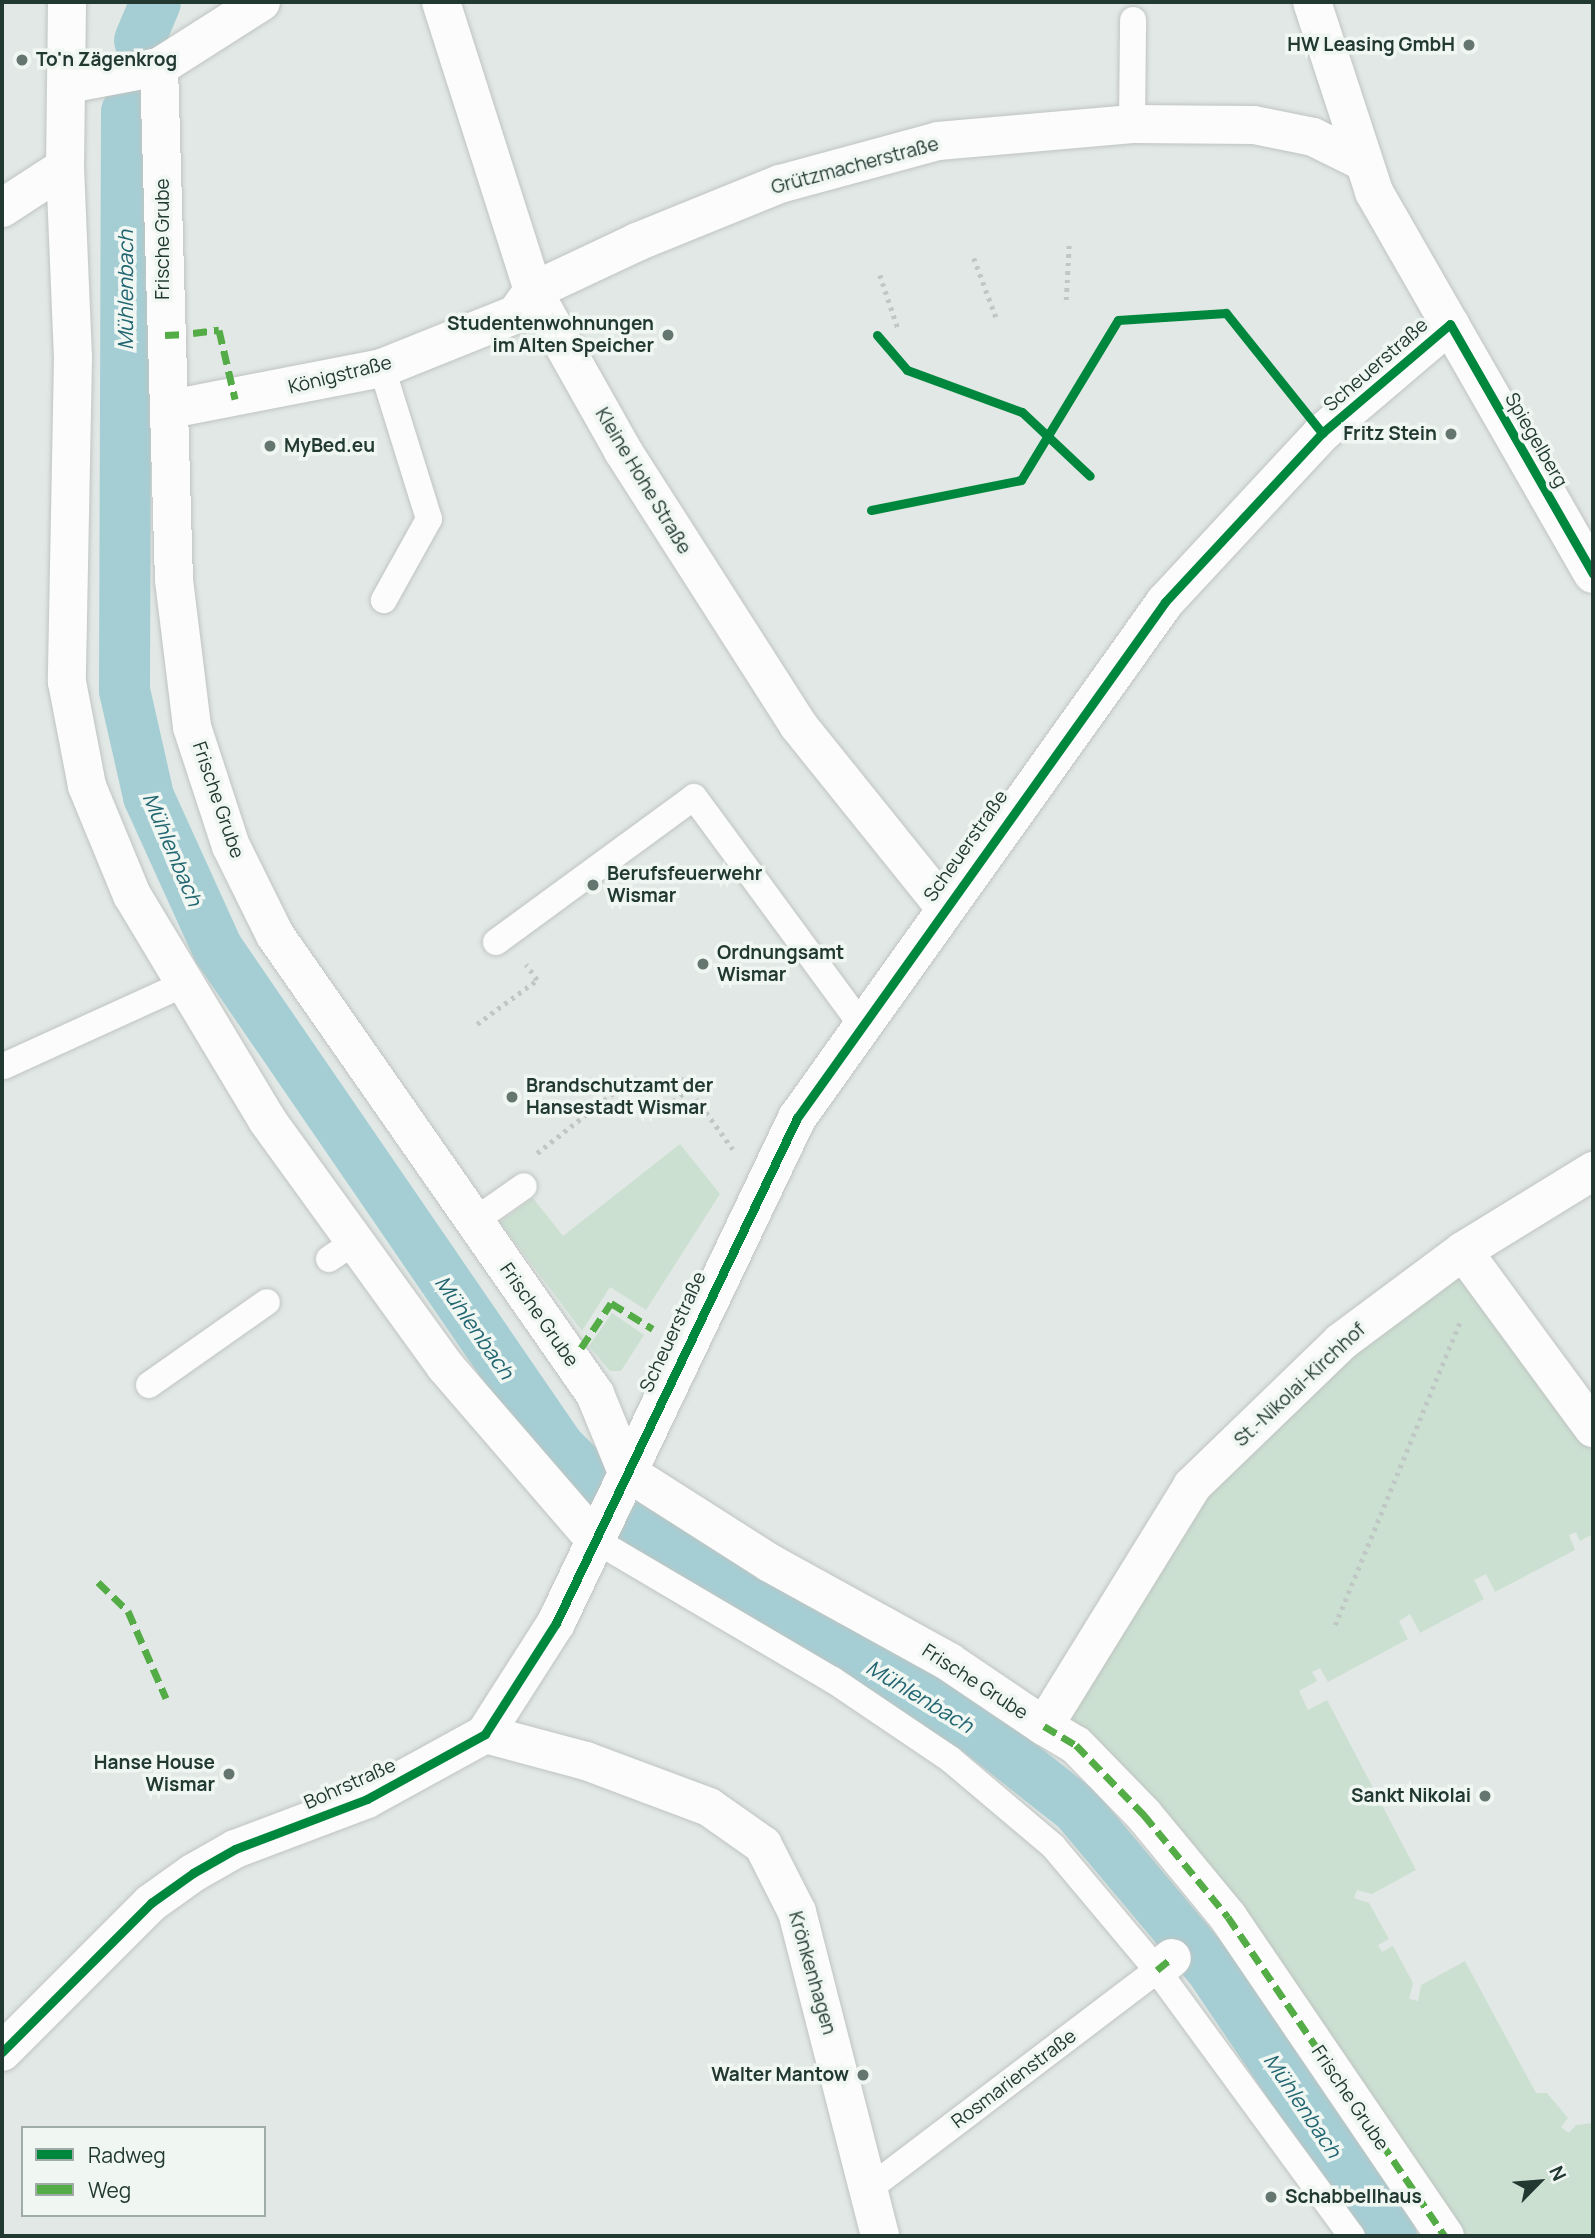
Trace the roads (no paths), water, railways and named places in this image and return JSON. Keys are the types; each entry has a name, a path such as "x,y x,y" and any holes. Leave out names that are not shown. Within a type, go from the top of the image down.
{"street":[{"path":"68,2 77,70 65,167 73,358 66,682 87,786 132,895 341,1251 445,1366 595,1540"},
{"path":"77,70 161,79 261,2"},
{"name":"Kleine Hohe Straße","path":"441,2 533,291 636,472 798,725 945,908"},
{"name":"Spiegelberg","path":"1312,2 1360,160 1593,574"},
{"name":"Frische Grube","path":"161,79 174,580 192,727 231,846 275,935 595,1394 627,1472 770,1563 949,1662 1076,1745 1144,1815 1228,1917 1445,2236"},
{"name":"Grützmacherstraße","path":"533,291 793,180 938,141 1132,124 1254,125 1312,137 1360,160"},
{"path":"2,208 65,167"},
{"name":"Königstraße","path":"171,409 382,368 516,314 533,291"},
{"name":"Scheuerstraße","path":"627,1472 761,1186 797,1118 945,908 1165,602 1322,433 1450,324"},
{"name":"St.-Nikolai-Kirchhof","path":"1044,1726 1111,1626 1192,1486 1341,1342 1472,1261 1593,1171"},
{"path":"1472,1261 1593,1428"},
{"name":"Bohrstraße","path":"2,2052 151,1903 193,1873 235,1849 367,1799 485,1734 527,1674 627,1472"},
{"name":"Krönkenhagen","path":"485,1734 586,1761 709,1807 763,1845 797,1912 870,2188 880,2236"}],"lane":[{"path":"1132,124 1133,20"},
{"path":"382,368 429,519 384,600"},
{"path":"500,939 694,797 863,1027"},
{"path":"4,1066 184,984"},
{"path":"473,1222 524,1186"},
{"path":"149,1385 267,1302"},
{"path":"595,1540 833,1680 950,1759 1053,1846 1165,1964 1352,2236"},
{"name":"Rosmarienstraße","path":"870,2188 1165,1964"}],"waterway":[{"name":"Mühlenbach","path":"139,40 155,2"},
{"name":"Mühlenbach","path":"126,111 124,690 148,796 217,948 559,1447 649,1536 973,1727 1076,1808 1211,1969 1391,2236"}],"place":[{"name":"HW Leasing GmbH","path":"1469,45"},
{"name":"To'n Zägenkrog","path":"22,60"},
{"name":"Studentenwohnungen im Alten Speicher","path":"668,335"},
{"name":"Fritz Stein","path":"1451,434"},
{"name":"MyBed.eu","path":"270,446"},
{"name":"Berufsfeuerwehr Wismar","path":"593,885"},
{"name":"Ordnungsamt Wismar","path":"703,964"},
{"name":"Brandschutzamt der Hansestadt Wismar","path":"512,1097"},
{"name":"Hanse House Wismar","path":"229,1774"},
{"name":"Sankt Nikolai","path":"1485,1796"},
{"name":"Walter Mantow","path":"863,2075"},
{"name":"Schabbellhaus","path":"1271,2197"}]}
